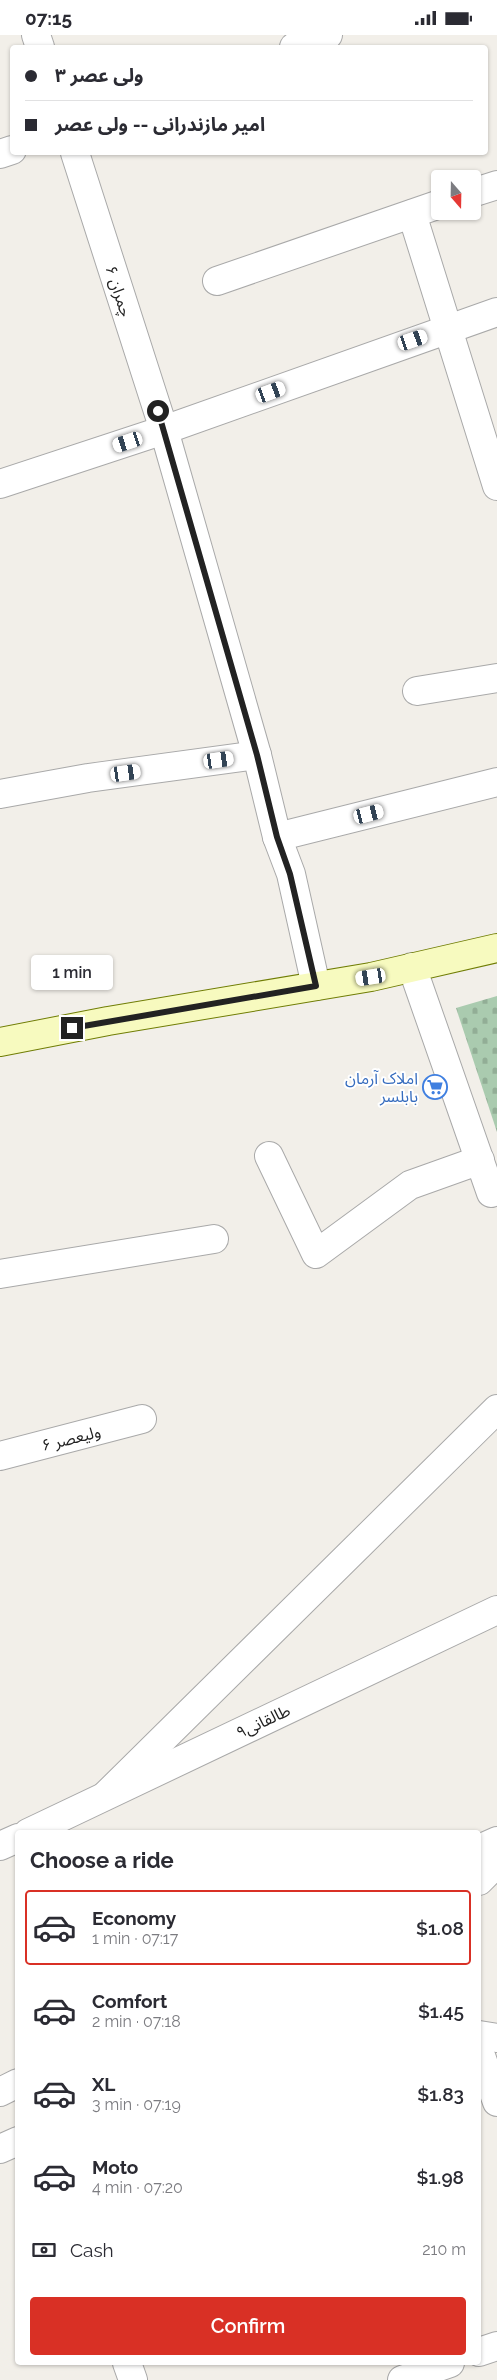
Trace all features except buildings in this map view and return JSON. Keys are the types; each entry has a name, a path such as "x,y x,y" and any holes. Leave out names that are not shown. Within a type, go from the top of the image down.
{"street":[{"path":"300,45 328,35"},
{"name":"چمران ۶","path":"76,155 164,430 257,755 277,837 290,874 316,986"},
{"path":"481,190 497,185"},
{"path":"217,281 431,207"},
{"path":"412,214 497,486"},
{"path":"0,484 164,430 497,312"},
{"path":"417,691 497,678"},
{"path":"0,794 88,778 257,755"},
{"path":"277,837 497,782"},
{"path":"0,1043 108,1021 316,986 497,948"},
{"path":"412,967 491,1193"},
{"path":"269,1156 316,1254 410,1185 480,1160"},
{"path":"0,1274 214,1239"},
{"path":"106,1795 497,1409"},
{"name":"ولیعصر ۶","path":"0,1456 142,1419"},
{"name":"طالقانی۹","path":"34,1830 497,1610"},
{"path":"0,1846 15,1839"},
{"path":"481,1848 497,1841"},
{"path":"481,1879 497,1863"},
{"path":"481,2035 497,2038"},
{"path":"481,2056 497,2102"},
{"path":"0,2092 15,2084"},
{"path":"0,2149 15,2142"},
{"path":"481,2351 497,2346"},
{"path":"128,2365 133,2380"},
{"path":"402,2380 444,2365"}],"green space":[{"path":"497,996 497,1132 456,1008"}],"place":[{"name":"املاک آرمان بابلسر","path":"435,1087"}],"route":[{"path":"72,1028 316,986 290,874 277,837 257,755 158,411"}]}
